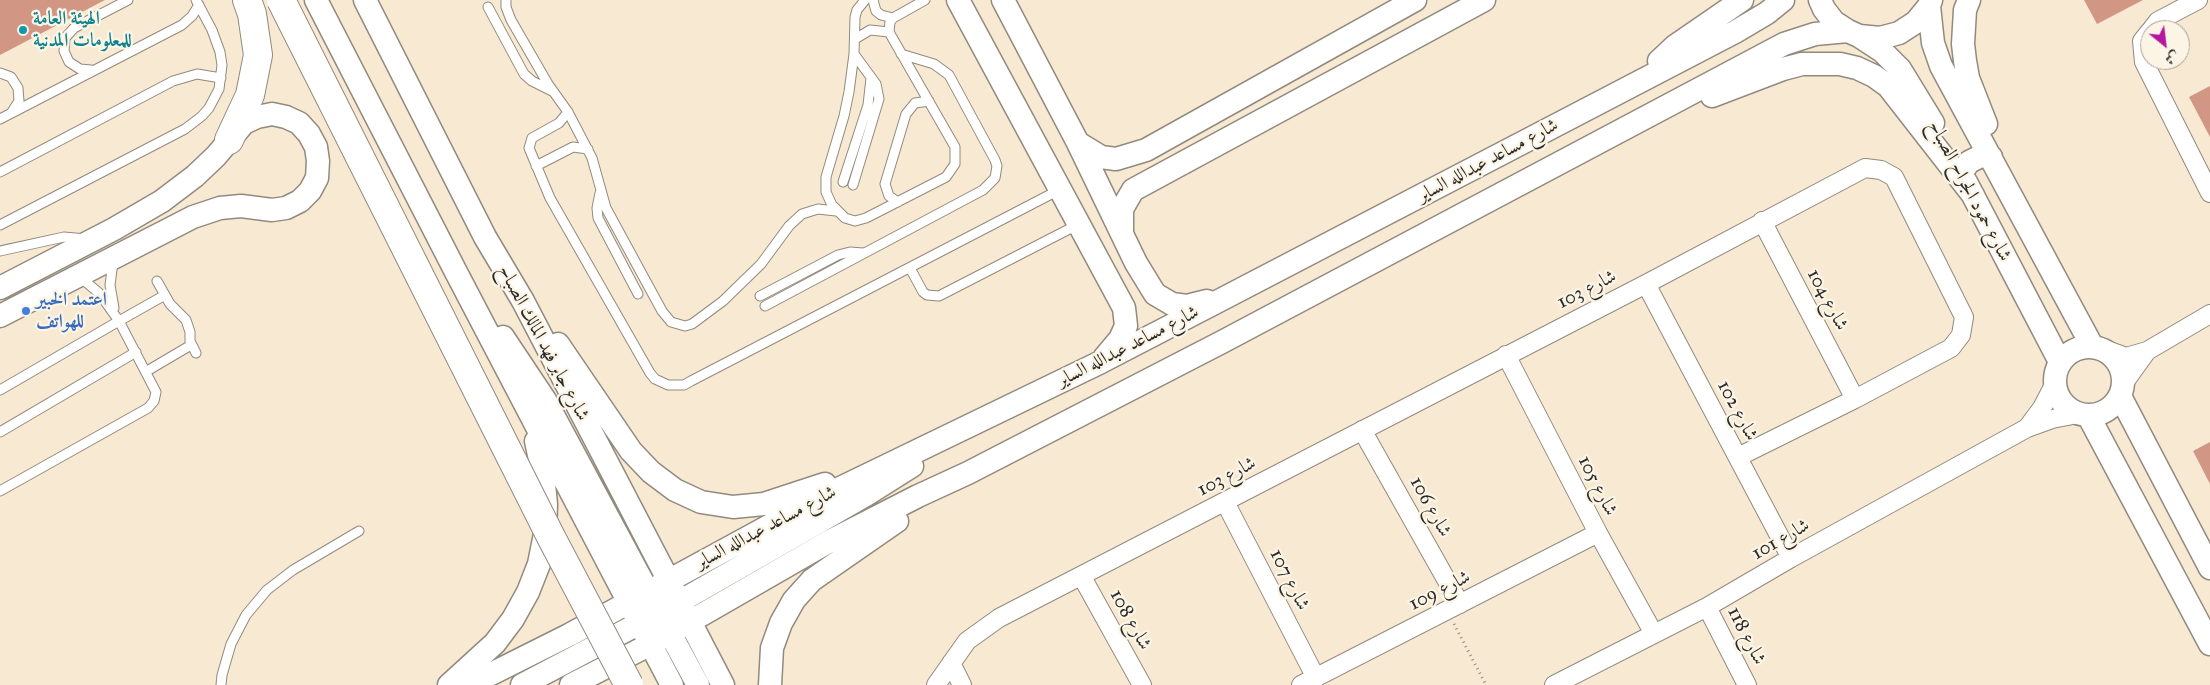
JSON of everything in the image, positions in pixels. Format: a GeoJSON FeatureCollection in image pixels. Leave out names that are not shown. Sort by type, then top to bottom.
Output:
{"type":"FeatureCollection","features":[{"type":"Feature","properties":{"kind":"highway"},"geometry":{"type":"LineString","coordinates":[[229,140],[250,95],[258,54],[252,14],[247,0]]}},
{"type":"Feature","properties":{"kind":"highway"},"geometry":{"type":"LineString","coordinates":[[281,0],[551,537],[630,685]]}},
{"type":"Feature","properties":{"kind":"street"},"geometry":{"type":"LineString","coordinates":[[316,0],[530,413],[656,611]]}},
{"type":"Feature","properties":{"kind":"street","name":"شارع جابر فهد المالك الصباح"},"geometry":{"type":"LineString","coordinates":[[365,0],[485,237],[523,301],[668,581]]}},
{"type":"Feature","properties":{"kind":"street"},"geometry":{"type":"LineString","coordinates":[[1003,0],[1078,143],[1136,264],[1155,294],[1172,304],[1187,306],[1232,294]]}},
{"type":"Feature","properties":{"kind":"street"},"geometry":{"type":"LineString","coordinates":[[1078,143],[1101,157],[1116,159],[1146,150],[1415,0]]}},
{"type":"Feature","properties":{"kind":"street"},"geometry":{"type":"LineString","coordinates":[[1122,234],[1122,208],[1133,190],[1226,142],[1453,6],[1484,0]]}},
{"type":"Feature","properties":{"kind":"street"},"geometry":{"type":"LineString","coordinates":[[1644,80],[1663,56],[1675,46],[1742,0]]}},
{"type":"Feature","properties":{"kind":"street","name":"شارع مساعد عبدالله الساير"},"geometry":{"type":"LineString","coordinates":[[571,685],[651,644],[656,611],[668,581],[872,472],[1101,362],[1644,80],[1735,32],[1783,0]]}},
{"type":"Feature","properties":{"kind":"street","name":"شارع حمود الجراح الصباح"},"geometry":{"type":"LineString","coordinates":[[1820,0],[1834,22],[1882,51],[1904,74],[1973,195],[2060,362]]}},
{"type":"Feature","properties":{"kind":"street"},"geometry":{"type":"LineString","coordinates":[[1969,0],[1965,10],[1964,61],[2002,178]]}},
{"type":"Feature","properties":{"kind":"street"},"geometry":{"type":"LineString","coordinates":[[2160,20],[2198,0]]}},
{"type":"Feature","properties":{"kind":"street"},"geometry":{"type":"LineString","coordinates":[[956,2],[1124,308],[1126,326],[1120,339],[1101,362]]}},
{"type":"Feature","properties":{"kind":"street","name":"شارع مساعد عبدالله الساير"},"geometry":{"type":"LineString","coordinates":[[469,685],[569,635],[656,611],[690,621],[830,541],[968,472],[1630,128],[1784,44],[1815,34],[1854,33],[1880,38],[1899,33],[1916,22],[1930,3]]}},
{"type":"Feature","properties":{"kind":"street","name":"شارع حمود الجراح الصباح"},"geometry":{"type":"LineString","coordinates":[[1930,3],[1930,31],[1936,55],[2002,178],[2098,348]]}},
{"type":"Feature","properties":{"kind":"street"},"geometry":{"type":"LineString","coordinates":[[1630,128],[1783,69],[1802,64],[1840,64],[1857,68],[1874,76],[1888,86],[1973,195]]}},
{"type":"Feature","properties":{"kind":"street"},"geometry":{"type":"LineString","coordinates":[[2148,70],[2208,184]]}},
{"type":"Feature","properties":{"kind":"street"},"geometry":{"type":"LineString","coordinates":[[0,288],[146,210],[178,190],[216,156],[244,123],[272,114],[286,117],[299,124],[309,134],[316,147],[318,161],[317,178],[310,191],[300,201],[286,208],[272,210],[241,206],[220,208],[193,217],[0,316]]}},
{"type":"Feature","properties":{"kind":"street"},"geometry":{"type":"LineString","coordinates":[[1960,173],[1969,162],[1981,156],[1991,156]]}},
{"type":"Feature","properties":{"kind":"street","name":"شارع 103"},"geometry":{"type":"LineString","coordinates":[[936,685],[967,641],[999,618],[1646,284],[1865,168],[1881,170],[1894,178],[1964,316],[1961,335],[1951,348],[1855,399],[1738,457]]}},
{"type":"Feature","properties":{"kind":"street","name":"شارع 104"},"geometry":{"type":"LineString","coordinates":[[1762,221],[1855,399]]}},
{"type":"Feature","properties":{"kind":"street"},"geometry":{"type":"LineString","coordinates":[[1108,277],[1124,274],[1136,264]]}},
{"type":"Feature","properties":{"kind":"street"},"geometry":{"type":"LineString","coordinates":[[0,278],[25,274]]}},
{"type":"Feature","properties":{"kind":"street","name":"شارع 102"},"geometry":{"type":"LineString","coordinates":[[1646,284],[1791,558]]}},
{"type":"Feature","properties":{"kind":"street"},"geometry":{"type":"LineString","coordinates":[[470,298],[505,340],[532,379],[656,611],[698,685]]}},
{"type":"Feature","properties":{"kind":"street"},"geometry":{"type":"LineString","coordinates":[[523,301],[572,364],[631,451],[651,472],[675,490],[701,502],[733,507],[764,504],[828,483],[872,472]]}},
{"type":"Feature","properties":{"kind":"street"},"geometry":{"type":"LineString","coordinates":[[2147,351],[2107,411],[2083,414],[2066,407],[2058,397],[2054,385],[2055,373],[2060,362],[2074,350],[2098,348],[2126,356],[2147,351],[2210,314]]}},
{"type":"Feature","properties":{"kind":"street"},"geometry":{"type":"LineString","coordinates":[[2098,348],[2115,357],[2122,369],[2122,390],[2186,523],[2210,568]]}},
{"type":"Feature","properties":{"kind":"street","name":"شارع 105"},"geometry":{"type":"LineString","coordinates":[[1506,355],[1598,533],[1654,634]]}},
{"type":"Feature","properties":{"kind":"street","name":"شارع 101"},"geometry":{"type":"LineString","coordinates":[[2027,428],[2042,408],[2054,385]]}},
{"type":"Feature","properties":{"kind":"street"},"geometry":{"type":"LineString","coordinates":[[449,685],[495,643],[513,619],[528,592],[539,564],[545,534],[546,504],[543,474],[530,413]]}},
{"type":"Feature","properties":{"kind":"street"},"geometry":{"type":"LineString","coordinates":[[2083,414],[2154,538],[2210,644]]}},
{"type":"Feature","properties":{"kind":"street","name":"شارع 101"},"geometry":{"type":"LineString","coordinates":[[1554,685],[1707,607],[1791,558],[2027,428],[2052,418],[2083,414]]}},
{"type":"Feature","properties":{"kind":"street","name":"شارع 106"},"geometry":{"type":"LineString","coordinates":[[1362,430],[1454,608]]}},
{"type":"Feature","properties":{"kind":"street"},"geometry":{"type":"LineString","coordinates":[[522,685],[891,480],[956,433]]}},
{"type":"Feature","properties":{"kind":"street"},"geometry":{"type":"LineString","coordinates":[[770,685],[769,675],[772,648],[781,623],[794,600],[812,580],[968,472]]}},
{"type":"Feature","properties":{"kind":"street","name":"شارع 107"},"geometry":{"type":"LineString","coordinates":[[1225,502],[1309,681]]}},
{"type":"Feature","properties":{"kind":"street"},"geometry":{"type":"LineString","coordinates":[[2154,538],[2172,534],[2186,523]]}},
{"type":"Feature","properties":{"kind":"street","name":"شارع 109"},"geometry":{"type":"LineString","coordinates":[[1309,681],[1598,533]]}},
{"type":"Feature","properties":{"kind":"street","name":"شارع 108"},"geometry":{"type":"LineString","coordinates":[[1082,576],[1142,685]]}},
{"type":"Feature","properties":{"kind":"street","name":"شارع 118"},"geometry":{"type":"LineString","coordinates":[[1707,607],[1747,685]]}},
{"type":"Feature","properties":{"kind":"street"},"geometry":{"type":"LineString","coordinates":[[690,621],[723,685]]}},
{"type":"Feature","properties":{"kind":"street"},"geometry":{"type":"LineString","coordinates":[[651,644],[672,685]]}},
{"type":"Feature","properties":{"kind":"street"},"geometry":{"type":"LineString","coordinates":[[951,663],[962,685]]}},
{"type":"Feature","properties":{"kind":"lane"},"geometry":{"type":"LineString","coordinates":[[94,70],[80,70],[69,62],[64,51],[66,38],[74,28],[128,0]]}},
{"type":"Feature","properties":{"kind":"lane"},"geometry":{"type":"LineString","coordinates":[[506,0],[506,7],[511,20],[553,91],[568,112],[588,149],[595,165],[606,208],[666,318],[671,322],[685,326],[698,321],[743,283],[761,264],[794,219],[810,210],[836,211]]}},
{"type":"Feature","properties":{"kind":"lane"},"geometry":{"type":"LineString","coordinates":[[865,0],[857,10],[855,17],[854,54],[844,116],[826,177],[828,199],[836,211],[845,218],[855,221],[898,202],[946,177],[956,164],[955,147],[889,32],[890,22],[893,18],[925,0]]}},
{"type":"Feature","properties":{"kind":"lane"},"geometry":{"type":"LineString","coordinates":[[872,0],[876,11],[881,16],[893,18]]}},
{"type":"Feature","properties":{"kind":"lane"},"geometry":{"type":"LineString","coordinates":[[0,119],[182,25],[192,16],[198,3]]}},
{"type":"Feature","properties":{"kind":"lane"},"geometry":{"type":"LineString","coordinates":[[0,225],[194,123],[209,108],[217,94],[221,78],[220,52],[212,30],[198,3]]}},
{"type":"Feature","properties":{"kind":"lane"},"geometry":{"type":"LineString","coordinates":[[488,7],[524,74],[532,81],[553,91]]}},
{"type":"Feature","properties":{"kind":"lane"},"geometry":{"type":"LineString","coordinates":[[855,39],[870,30],[889,32]]}},
{"type":"Feature","properties":{"kind":"lane"},"geometry":{"type":"LineString","coordinates":[[852,185],[878,107],[878,91],[871,77],[854,54]]}},
{"type":"Feature","properties":{"kind":"lane"},"geometry":{"type":"LineString","coordinates":[[765,306],[988,187],[992,183],[997,172],[996,160],[949,75],[934,64],[901,54]]}},
{"type":"Feature","properties":{"kind":"lane"},"geometry":{"type":"LineString","coordinates":[[0,73],[10,77],[18,88],[19,101],[12,112]]}},
{"type":"Feature","properties":{"kind":"lane"},"geometry":{"type":"LineString","coordinates":[[0,172],[173,81],[197,74],[221,78]]}},
{"type":"Feature","properties":{"kind":"lane"},"geometry":{"type":"LineString","coordinates":[[843,182],[868,105],[871,77]]}},
{"type":"Feature","properties":{"kind":"lane"},"geometry":{"type":"LineString","coordinates":[[898,202],[888,196],[886,184],[906,114],[915,103],[929,101]]}},
{"type":"Feature","properties":{"kind":"lane"},"geometry":{"type":"LineString","coordinates":[[568,112],[559,123],[530,141],[529,148],[550,198],[650,373],[668,386],[684,385],[1060,189]]}},
{"type":"Feature","properties":{"kind":"lane"},"geometry":{"type":"LineString","coordinates":[[536,166],[573,147],[588,149]]}},
{"type":"Feature","properties":{"kind":"lane"},"geometry":{"type":"LineString","coordinates":[[600,190],[597,208],[598,218],[638,294]]}},
{"type":"Feature","properties":{"kind":"lane"},"geometry":{"type":"LineString","coordinates":[[910,268],[923,292],[927,295],[939,296],[1079,224]]}},
{"type":"Feature","properties":{"kind":"lane"},"geometry":{"type":"LineString","coordinates":[[0,251],[64,236],[91,240]]}},
{"type":"Feature","properties":{"kind":"lane"},"geometry":{"type":"LineString","coordinates":[[760,296],[844,252],[863,253]]}},
{"type":"Feature","properties":{"kind":"lane"},"geometry":{"type":"LineString","coordinates":[[114,257],[110,285],[117,317]]}},
{"type":"Feature","properties":{"kind":"lane"},"geometry":{"type":"LineString","coordinates":[[0,490],[148,408],[154,401],[156,392],[117,317],[99,293],[79,276]]}},
{"type":"Feature","properties":{"kind":"lane"},"geometry":{"type":"LineString","coordinates":[[146,371],[193,349],[186,320],[170,304],[157,281]]}},
{"type":"Feature","properties":{"kind":"lane"},"geometry":{"type":"LineString","coordinates":[[0,390],[117,317],[165,295]]}},
{"type":"Feature","properties":{"kind":"lane"},"geometry":{"type":"LineString","coordinates":[[0,432],[136,352]]}},
{"type":"Feature","properties":{"kind":"lane"},"geometry":{"type":"LineString","coordinates":[[221,685],[231,644],[246,615],[267,590],[318,554],[359,531]]}},
{"type":"Feature","properties":{"kind":"path"},"geometry":{"type":"LineString","coordinates":[[1454,608],[1486,685]]}},
{"type":"Feature","properties":{"kind":"building","name":"الهيئة العامة للمعلومات المدنية"},"geometry":{"type":"Polygon","coordinates":[[[0,0],[105,0],[0,55],[0,0]]]}},
{"type":"Feature","properties":{"kind":"building"},"geometry":{"type":"Polygon","coordinates":[[[2084,0],[2143,0],[2097,24],[2084,0]]]}},
{"type":"Feature","properties":{"kind":"building"},"geometry":{"type":"Polygon","coordinates":[[[2210,86],[2210,137],[2189,97],[2210,86]]]}},
{"type":"Feature","properties":{"kind":"building"},"geometry":{"type":"Polygon","coordinates":[[[2210,442],[2210,484],[2193,451],[2210,442]]]}},
{"type":"Feature","properties":{"kind":"place","name":"الهيئة العامة للمعلومات المدنية"},"geometry":{"type":"Point","coordinates":[23,30]}},
{"type":"Feature","properties":{"kind":"place","name":"اعتمد الخبير للهواتف"},"geometry":{"type":"Point","coordinates":[26,311]}}]}
